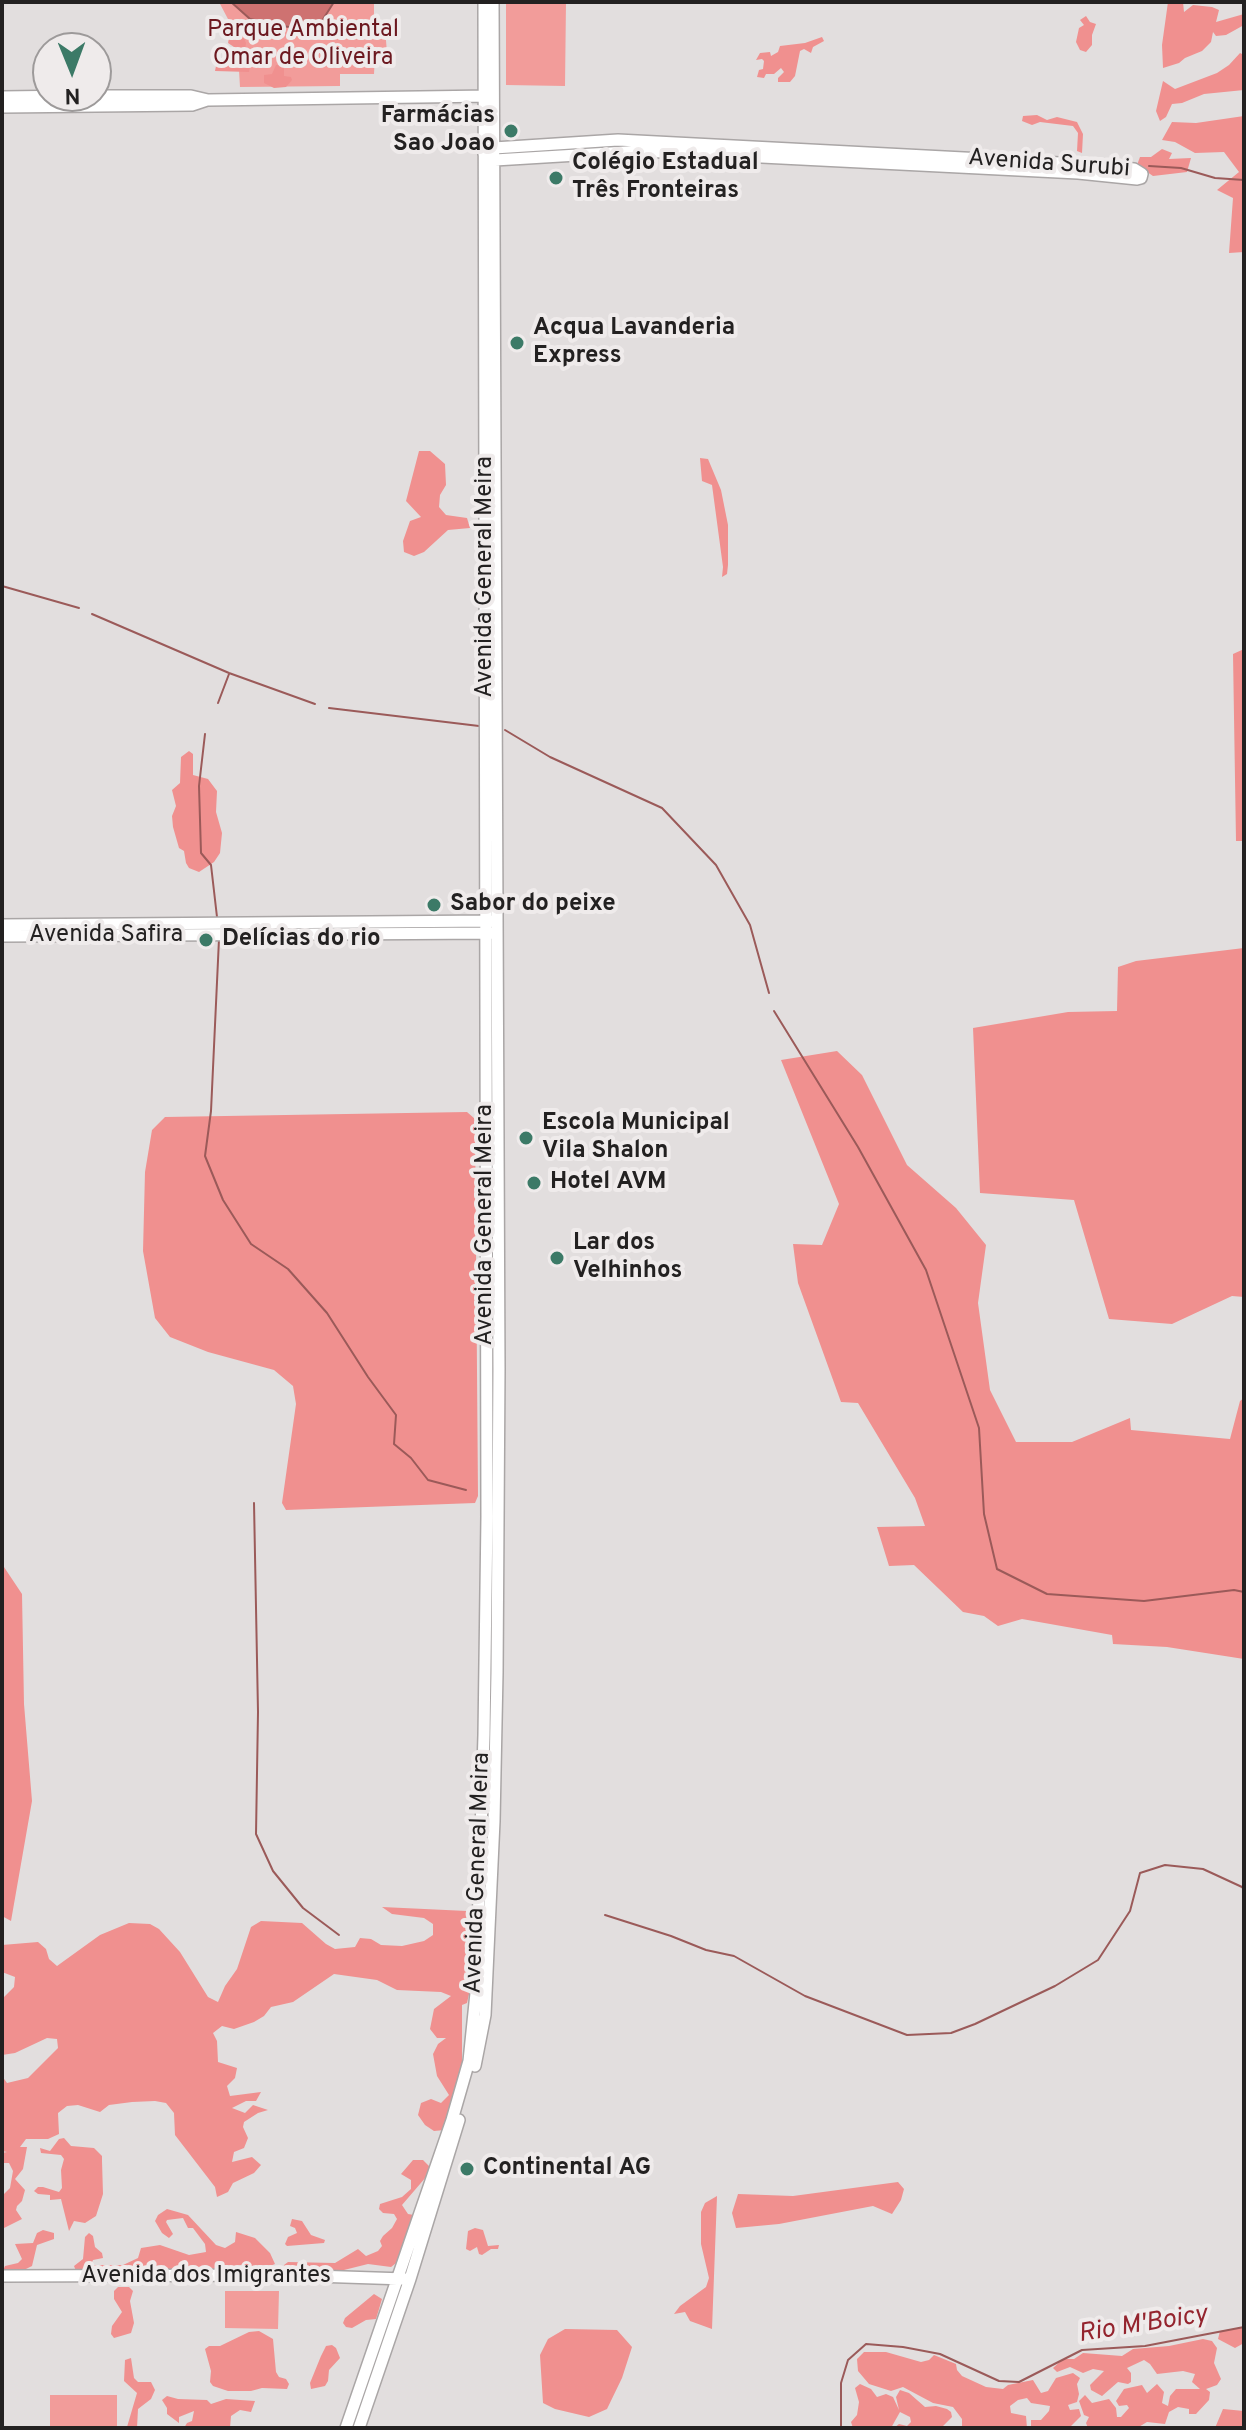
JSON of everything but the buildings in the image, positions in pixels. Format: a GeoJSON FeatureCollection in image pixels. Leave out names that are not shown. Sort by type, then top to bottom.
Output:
{"type":"FeatureCollection","features":[{"type":"Feature","properties":{"kind":"main road","name":"Avenida General Meira"},"geometry":{"type":"LineString","coordinates":[[432,2196],[469,2061],[476,1993],[481,1820],[491,1673],[499,1368],[491,1109],[491,154],[484,2]]}},
{"type":"Feature","properties":{"kind":"main road","name":"Avenida General Meira"},"geometry":{"type":"LineString","coordinates":[[489,96],[493,2]]}},
{"type":"Feature","properties":{"kind":"main road"},"geometry":{"type":"LineString","coordinates":[[112,96],[191,96],[208,100],[489,96]]}},
{"type":"Feature","properties":{"kind":"main road"},"geometry":{"type":"LineString","coordinates":[[2,97],[32,97]]}},
{"type":"Feature","properties":{"kind":"main road"},"geometry":{"type":"LineString","coordinates":[[2,107],[192,105],[208,100]]}},
{"type":"Feature","properties":{"kind":"main road","name":"Avenida Surubi"},"geometry":{"type":"LineString","coordinates":[[618,140],[1079,164],[1134,169],[1142,174],[1137,179],[1078,173],[643,151],[491,154],[618,140]]}},
{"type":"Feature","properties":{"kind":"main road","name":"Avenida Safira"},"geometry":{"type":"LineString","coordinates":[[2,925],[210,930]]}},
{"type":"Feature","properties":{"kind":"main road","name":"Avenida Safira"},"geometry":{"type":"LineString","coordinates":[[2,936],[228,929],[492,927]]}},
{"type":"Feature","properties":{"kind":"main road","name":"Avenida General Meira"},"geometry":{"type":"LineString","coordinates":[[359,2428],[404,2279],[474,2070],[485,2015],[494,1821],[491,1673]]}},
{"type":"Feature","properties":{"kind":"main road"},"geometry":{"type":"LineString","coordinates":[[481,1820],[494,1821]]}},
{"type":"Feature","properties":{"kind":"main road","name":"Avenida dos Imigrantes"},"geometry":{"type":"LineString","coordinates":[[2,2276],[284,2275],[404,2279]]}},
{"type":"Feature","properties":{"kind":"main road","name":"Avenida General Meira"},"geometry":{"type":"LineString","coordinates":[[346,2428],[404,2279]]}},
{"type":"Feature","properties":{"kind":"main road"},"geometry":{"type":"LineString","coordinates":[[353,2406],[366,2409]]}},
{"type":"Feature","properties":{"kind":"green space","name":"Parque Ambiental Omar de Oliveira"},"geometry":{"type":"Polygon","coordinates":[[[219,2],[374,2],[374,27],[385,28],[387,53],[375,54],[374,74],[340,74],[340,86],[240,87],[237,36],[219,2]]]}},
{"type":"Feature","properties":{"kind":"green space"},"geometry":{"type":"Polygon","coordinates":[[[506,2],[566,2],[565,86],[506,85],[506,2]]]}},
{"type":"Feature","properties":{"kind":"green space"},"geometry":{"type":"Polygon","coordinates":[[[225,2291],[279,2291],[278,2329],[225,2328],[225,2291]]]}},
{"type":"Feature","properties":{"kind":"green space"},"geometry":{"type":"Polygon","coordinates":[[[50,2395],[117,2395],[117,2428],[50,2428],[50,2395]]]}},
{"type":"Feature","properties":{"kind":"shaded area"},"geometry":{"type":"Polygon","coordinates":[[[231,2],[334,2],[320,24],[303,30],[250,19],[231,2]]]}},
{"type":"Feature","properties":{"kind":"shaded area"},"geometry":{"type":"Polygon","coordinates":[[[1168,2],[1183,2],[1184,12],[1193,5],[1212,7],[1219,10],[1216,22],[1244,14],[1244,25],[1226,35],[1216,36],[1213,32],[1211,42],[1202,51],[1163,68],[1162,45],[1168,2]]]}},
{"type":"Feature","properties":{"kind":"shaded area"},"geometry":{"type":"Polygon","coordinates":[[[1086,16],[1096,24],[1092,45],[1086,52],[1080,50],[1076,42],[1079,28],[1084,25],[1080,20],[1086,16]]]}},
{"type":"Feature","properties":{"kind":"shaded area"},"geometry":{"type":"Polygon","coordinates":[[[241,31],[246,43],[244,58],[250,67],[249,72],[215,71],[216,66],[223,65],[226,57],[235,54],[237,49],[228,43],[229,38],[241,31]]]}},
{"type":"Feature","properties":{"kind":"shaded area"},"geometry":{"type":"Polygon","coordinates":[[[822,37],[824,41],[813,47],[811,53],[804,49],[800,51],[795,76],[790,82],[778,82],[784,72],[781,68],[774,74],[766,74],[764,78],[757,77],[764,61],[756,60],[760,53],[770,52],[771,56],[778,52],[780,46],[822,37]]]}},
{"type":"Feature","properties":{"kind":"shaded area"},"geometry":{"type":"Polygon","coordinates":[[[1240,53],[1244,55],[1244,90],[1204,94],[1172,104],[1166,117],[1160,121],[1156,111],[1163,81],[1175,89],[1217,73],[1240,53]]]}},
{"type":"Feature","properties":{"kind":"shaded area"},"geometry":{"type":"Polygon","coordinates":[[[276,65],[284,68],[284,76],[291,77],[286,87],[274,88],[264,83],[264,75],[272,74],[276,65]]]}},
{"type":"Feature","properties":{"kind":"shaded area"},"geometry":{"type":"Polygon","coordinates":[[[1037,115],[1047,120],[1057,117],[1077,122],[1083,134],[1082,153],[1077,151],[1078,133],[1073,126],[1040,122],[1032,125],[1022,121],[1023,116],[1037,115]]]}},
{"type":"Feature","properties":{"kind":"shaded area"},"geometry":{"type":"Polygon","coordinates":[[[1244,116],[1244,252],[1229,253],[1233,198],[1217,190],[1239,172],[1224,152],[1195,153],[1175,142],[1162,140],[1172,122],[1196,123],[1244,116]]]}},
{"type":"Feature","properties":{"kind":"shaded area"},"geometry":{"type":"Polygon","coordinates":[[[1162,149],[1172,153],[1169,159],[1191,158],[1187,172],[1153,176],[1137,165],[1140,157],[1151,157],[1162,149]]]}},
{"type":"Feature","properties":{"kind":"shaded area"},"geometry":{"type":"Polygon","coordinates":[[[419,451],[430,451],[445,464],[446,485],[440,495],[439,507],[446,515],[467,518],[470,528],[448,530],[424,552],[414,556],[404,552],[403,541],[410,521],[421,517],[406,501],[419,451]]]}},
{"type":"Feature","properties":{"kind":"shaded area"},"geometry":{"type":"Polygon","coordinates":[[[700,458],[708,459],[721,490],[728,525],[727,574],[722,577],[712,485],[702,481],[700,458]]]}},
{"type":"Feature","properties":{"kind":"shaded area"},"geometry":{"type":"Polygon","coordinates":[[[1244,649],[1244,841],[1236,841],[1233,654],[1244,649]]]}},
{"type":"Feature","properties":{"kind":"shaded area"},"geometry":{"type":"Polygon","coordinates":[[[189,751],[193,754],[193,775],[208,779],[217,791],[216,812],[222,833],[220,853],[214,862],[199,872],[189,868],[186,863],[184,851],[179,848],[172,816],[176,806],[172,790],[180,783],[181,757],[189,751]]]}},
{"type":"Feature","properties":{"kind":"shaded area"},"geometry":{"type":"Polygon","coordinates":[[[1244,948],[1244,1297],[1232,1296],[1172,1324],[1109,1319],[1074,1200],[980,1193],[973,1028],[1068,1012],[1117,1011],[1118,967],[1136,961],[1244,948]]]}},
{"type":"Feature","properties":{"kind":"shaded area"},"geometry":{"type":"Polygon","coordinates":[[[837,1051],[862,1075],[907,1165],[956,1208],[986,1245],[978,1303],[990,1390],[1016,1442],[1072,1442],[1130,1418],[1131,1430],[1230,1439],[1240,1401],[1244,1398],[1244,1659],[1167,1647],[1113,1644],[1112,1635],[1022,1619],[998,1626],[984,1616],[963,1612],[914,1565],[889,1566],[877,1527],[925,1526],[915,1498],[858,1403],[841,1402],[798,1283],[793,1244],[822,1245],[839,1204],[781,1060],[837,1051]]]}},
{"type":"Feature","properties":{"kind":"shaded area"},"geometry":{"type":"Polygon","coordinates":[[[467,1112],[475,1119],[478,1496],[475,1503],[286,1510],[282,1503],[296,1404],[293,1386],[274,1370],[208,1352],[170,1337],[155,1318],[143,1251],[145,1172],[152,1130],[165,1117],[467,1112]]]}},
{"type":"Feature","properties":{"kind":"shaded area"},"geometry":{"type":"Polygon","coordinates":[[[2,1564],[22,1594],[24,1704],[32,1801],[11,1921],[2,1916],[2,1564]]]}},
{"type":"Feature","properties":{"kind":"shaded area"},"geometry":{"type":"Polygon","coordinates":[[[382,1907],[467,1911],[471,1920],[466,1928],[466,1939],[472,1981],[467,2003],[462,2005],[462,2068],[445,2130],[434,2131],[418,2115],[421,2103],[431,2099],[441,2103],[449,2095],[437,2076],[433,2054],[438,2044],[446,2038],[437,2038],[430,2029],[434,2009],[451,1996],[441,1992],[397,1990],[377,1980],[334,1974],[293,2002],[271,2007],[254,2022],[234,2029],[222,2026],[213,2033],[217,2041],[218,2062],[237,2068],[235,2078],[227,2086],[230,2096],[261,2092],[256,2101],[246,2101],[232,2108],[245,2113],[253,2105],[268,2110],[244,2122],[248,2138],[244,2148],[234,2152],[232,2162],[252,2157],[261,2165],[254,2173],[233,2183],[228,2192],[217,2197],[215,2187],[175,2135],[174,2113],[166,2103],[109,2105],[100,2112],[78,2105],[67,2106],[58,2113],[59,2134],[48,2139],[26,2139],[20,2147],[27,2147],[23,2169],[15,2179],[25,2190],[16,2210],[22,2219],[2,2229],[2,2196],[10,2188],[13,2171],[9,2163],[2,2163],[2,2153],[7,2152],[2,2151],[2,2076],[7,2083],[28,2078],[58,2048],[57,2039],[47,2038],[15,2053],[2,2055],[2,1999],[14,1987],[15,1977],[2,1972],[2,1945],[38,1942],[57,1966],[100,1935],[129,1923],[150,1924],[159,1929],[180,1952],[208,1997],[218,2002],[237,1969],[251,1927],[261,1921],[302,1923],[335,1949],[355,1947],[360,1938],[371,1939],[381,1945],[402,1946],[424,1941],[433,1935],[433,1924],[424,1918],[392,1914],[382,1907]]]}},
{"type":"Feature","properties":{"kind":"shaded area"},"geometry":{"type":"Polygon","coordinates":[[[64,2138],[71,2146],[94,2148],[102,2156],[103,2194],[96,2216],[85,2223],[74,2221],[69,2231],[61,2199],[50,2200],[50,2195],[34,2191],[43,2187],[59,2192],[62,2188],[64,2159],[61,2155],[41,2153],[40,2148],[50,2151],[59,2139],[64,2138]]]}},
{"type":"Feature","properties":{"kind":"shaded area"},"geometry":{"type":"Polygon","coordinates":[[[413,2160],[423,2160],[430,2167],[426,2177],[402,2205],[408,2214],[414,2215],[404,2257],[391,2267],[368,2264],[336,2272],[285,2270],[284,2265],[288,2262],[335,2263],[358,2249],[366,2256],[378,2251],[382,2246],[380,2241],[397,2219],[394,2214],[383,2213],[379,2209],[380,2204],[402,2197],[411,2189],[411,2180],[401,2174],[413,2160]]]}},
{"type":"Feature","properties":{"kind":"shaded area"},"geometry":{"type":"Polygon","coordinates":[[[898,2182],[904,2189],[892,2214],[873,2206],[779,2224],[736,2228],[732,2213],[738,2194],[793,2196],[898,2182]]]}},
{"type":"Feature","properties":{"kind":"shaded area"},"geometry":{"type":"Polygon","coordinates":[[[717,2196],[712,2329],[690,2321],[685,2312],[674,2314],[706,2287],[709,2278],[701,2244],[701,2212],[705,2203],[717,2196]]]}},
{"type":"Feature","properties":{"kind":"shaded area"},"geometry":{"type":"Polygon","coordinates":[[[167,2209],[188,2215],[216,2245],[225,2248],[235,2242],[236,2232],[255,2238],[270,2253],[275,2264],[265,2268],[241,2265],[205,2271],[129,2268],[76,2271],[74,2266],[83,2259],[85,2237],[89,2233],[103,2258],[93,2260],[91,2265],[123,2265],[138,2258],[141,2248],[160,2245],[189,2255],[206,2252],[205,2244],[193,2228],[188,2228],[183,2218],[167,2220],[173,2234],[169,2238],[162,2233],[155,2221],[167,2209]]]}},
{"type":"Feature","properties":{"kind":"shaded area"},"geometry":{"type":"Polygon","coordinates":[[[292,2219],[302,2221],[311,2235],[325,2240],[324,2243],[287,2246],[288,2237],[297,2233],[290,2226],[292,2219]]]}},
{"type":"Feature","properties":{"kind":"shaded area"},"geometry":{"type":"Polygon","coordinates":[[[475,2228],[483,2230],[488,2246],[499,2245],[498,2249],[491,2249],[482,2255],[477,2247],[470,2251],[466,2249],[468,2231],[475,2228]]]}},
{"type":"Feature","properties":{"kind":"shaded area"},"geometry":{"type":"Polygon","coordinates":[[[43,2230],[54,2233],[54,2239],[37,2245],[32,2266],[16,2274],[2,2273],[5,2266],[22,2259],[15,2244],[33,2243],[37,2233],[43,2230]]]}},
{"type":"Feature","properties":{"kind":"shaded area"},"geometry":{"type":"Polygon","coordinates":[[[118,2287],[129,2287],[133,2291],[130,2301],[134,2323],[131,2333],[114,2338],[112,2326],[122,2312],[114,2299],[114,2291],[118,2287]]]}},
{"type":"Feature","properties":{"kind":"shaded area"},"geometry":{"type":"Polygon","coordinates":[[[374,2294],[382,2299],[376,2319],[366,2320],[352,2328],[346,2327],[343,2323],[345,2318],[374,2294]]]}},
{"type":"Feature","properties":{"kind":"shaded area"},"geometry":{"type":"Polygon","coordinates":[[[1244,2327],[1244,2343],[1235,2348],[1218,2339],[1220,2331],[1244,2327]]]}},
{"type":"Feature","properties":{"kind":"shaded area"},"geometry":{"type":"Polygon","coordinates":[[[565,2329],[617,2330],[632,2347],[607,2409],[589,2417],[543,2403],[540,2355],[548,2339],[565,2329]]]}},
{"type":"Feature","properties":{"kind":"shaded area"},"geometry":{"type":"Polygon","coordinates":[[[259,2331],[273,2339],[276,2372],[286,2379],[289,2384],[287,2389],[228,2391],[213,2386],[205,2349],[259,2331]]]}},
{"type":"Feature","properties":{"kind":"shaded area"},"geometry":{"type":"Polygon","coordinates":[[[1203,2339],[1212,2341],[1217,2348],[1214,2363],[1221,2379],[1217,2385],[1206,2389],[1210,2392],[1209,2400],[1196,2414],[1189,2414],[1189,2409],[1178,2407],[1169,2412],[1165,2424],[1147,2422],[1137,2428],[1088,2428],[1086,2423],[1089,2417],[1084,2415],[1079,2401],[1085,2395],[1092,2403],[1109,2399],[1116,2408],[1117,2417],[1121,2417],[1129,2408],[1127,2405],[1119,2406],[1116,2401],[1124,2389],[1142,2385],[1147,2393],[1157,2384],[1164,2392],[1162,2403],[1168,2406],[1170,2396],[1176,2389],[1200,2389],[1192,2382],[1195,2374],[1183,2371],[1157,2374],[1144,2360],[1127,2368],[1131,2373],[1131,2382],[1118,2382],[1102,2396],[1091,2390],[1090,2385],[1104,2371],[1093,2369],[1083,2373],[1070,2367],[1057,2372],[1053,2368],[1063,2359],[1074,2359],[1083,2353],[1122,2356],[1133,2349],[1203,2339]]]}},
{"type":"Feature","properties":{"kind":"shaded area"},"geometry":{"type":"Polygon","coordinates":[[[332,2345],[340,2358],[329,2370],[325,2386],[311,2389],[310,2383],[321,2356],[326,2346],[332,2345]]]}},
{"type":"Feature","properties":{"kind":"shaded area"},"geometry":{"type":"Polygon","coordinates":[[[864,2352],[886,2352],[921,2362],[934,2355],[956,2364],[962,2376],[986,2387],[1003,2389],[1033,2380],[1041,2393],[1048,2391],[1056,2378],[1073,2373],[1080,2378],[1077,2384],[1079,2394],[1077,2402],[1068,2405],[1070,2410],[1079,2409],[1081,2416],[1069,2428],[1031,2428],[1031,2420],[1041,2420],[1050,2406],[1031,2403],[1027,2398],[1010,2406],[1011,2413],[1026,2416],[1027,2428],[962,2428],[962,2419],[953,2407],[933,2403],[903,2387],[891,2391],[869,2384],[858,2371],[857,2359],[864,2352]]]}},
{"type":"Feature","properties":{"kind":"shaded area"},"geometry":{"type":"Polygon","coordinates":[[[131,2358],[134,2378],[138,2382],[151,2382],[155,2390],[151,2399],[138,2409],[137,2428],[127,2427],[137,2393],[124,2381],[125,2360],[131,2358]]]}},
{"type":"Feature","properties":{"kind":"shaded area"},"geometry":{"type":"Polygon","coordinates":[[[860,2384],[871,2389],[877,2397],[886,2394],[893,2397],[899,2410],[896,2397],[900,2390],[909,2393],[925,2407],[947,2409],[952,2417],[943,2426],[948,2428],[894,2428],[899,2424],[907,2426],[911,2422],[910,2417],[900,2412],[891,2428],[853,2428],[851,2422],[857,2415],[859,2402],[855,2388],[860,2384]]]}},
{"type":"Feature","properties":{"kind":"shaded area"},"geometry":{"type":"Polygon","coordinates":[[[167,2396],[207,2400],[211,2404],[226,2399],[255,2401],[251,2412],[240,2410],[231,2416],[230,2428],[184,2428],[192,2421],[194,2411],[179,2417],[179,2423],[167,2414],[162,2400],[167,2396]]]}},
{"type":"Feature","properties":{"kind":"shaded area"},"geometry":{"type":"Polygon","coordinates":[[[1223,2409],[1244,2411],[1244,2428],[1215,2428],[1223,2409]]]}},
{"type":"Feature","properties":{"kind":"waterway"},"geometry":{"type":"LineString","coordinates":[[1149,166],[1181,168],[1215,178],[1244,180]]}},
{"type":"Feature","properties":{"kind":"waterway"},"geometry":{"type":"LineString","coordinates":[[2,586],[79,608]]}},
{"type":"Feature","properties":{"kind":"waterway"},"geometry":{"type":"LineString","coordinates":[[92,614],[229,673],[315,704]]}},
{"type":"Feature","properties":{"kind":"waterway"},"geometry":{"type":"LineString","coordinates":[[218,703],[229,674]]}},
{"type":"Feature","properties":{"kind":"waterway"},"geometry":{"type":"LineString","coordinates":[[329,708],[479,726]]}},
{"type":"Feature","properties":{"kind":"waterway"},"geometry":{"type":"LineString","coordinates":[[505,730],[550,757],[662,808],[716,865],[750,925],[769,993]]}},
{"type":"Feature","properties":{"kind":"waterway"},"geometry":{"type":"LineString","coordinates":[[205,734],[199,786],[201,853],[211,865],[217,917]]}},
{"type":"Feature","properties":{"kind":"waterway"},"geometry":{"type":"LineString","coordinates":[[219,939],[211,1111],[205,1156],[223,1200],[251,1244],[288,1269],[327,1313],[396,1415],[394,1444],[411,1458],[428,1480],[466,1490]]}},
{"type":"Feature","properties":{"kind":"waterway"},"geometry":{"type":"LineString","coordinates":[[774,1011],[858,1147],[926,1270],[979,1428],[984,1514],[997,1569],[1047,1594],[1144,1601],[1234,1590],[1244,1592]]}},
{"type":"Feature","properties":{"kind":"waterway"},"geometry":{"type":"LineString","coordinates":[[254,1503],[258,1712],[256,1834],[273,1871],[303,1908],[339,1935]]}},
{"type":"Feature","properties":{"kind":"waterway"},"geometry":{"type":"LineString","coordinates":[[605,1915],[706,1950],[734,1956],[805,1996],[907,2035],[951,2033],[975,2024],[1055,1986],[1098,1960],[1130,1911],[1140,1873],[1165,1865],[1203,1869],[1244,1890]]}},
{"type":"Feature","properties":{"kind":"waterway","name":"Rio M'Boicy"},"geometry":{"type":"LineString","coordinates":[[841,2428],[841,2383],[848,2360],[866,2344],[940,2354],[999,2381],[1019,2382],[1082,2350],[1145,2346],[1244,2327]]}},
{"type":"Feature","properties":{"kind":"place","name":"Farmácias Sao Joao"},"geometry":{"type":"Point","coordinates":[511,131]}},
{"type":"Feature","properties":{"kind":"place","name":"Colégio Estadual Três Fronteiras"},"geometry":{"type":"Point","coordinates":[556,178]}},
{"type":"Feature","properties":{"kind":"place","name":"Acqua Lavanderia Express"},"geometry":{"type":"Point","coordinates":[517,343]}},
{"type":"Feature","properties":{"kind":"place","name":"Sabor do peixe"},"geometry":{"type":"Point","coordinates":[434,905]}},
{"type":"Feature","properties":{"kind":"place","name":"Delícias do rio"},"geometry":{"type":"Point","coordinates":[206,940]}},
{"type":"Feature","properties":{"kind":"place","name":"Escola Municipal Vila Shalon"},"geometry":{"type":"Point","coordinates":[526,1138]}},
{"type":"Feature","properties":{"kind":"place","name":"Hotel AVM"},"geometry":{"type":"Point","coordinates":[534,1183]}},
{"type":"Feature","properties":{"kind":"place","name":"Lar dos Velhinhos"},"geometry":{"type":"Point","coordinates":[557,1258]}},
{"type":"Feature","properties":{"kind":"place","name":"Continental AG"},"geometry":{"type":"Point","coordinates":[467,2169]}}]}
